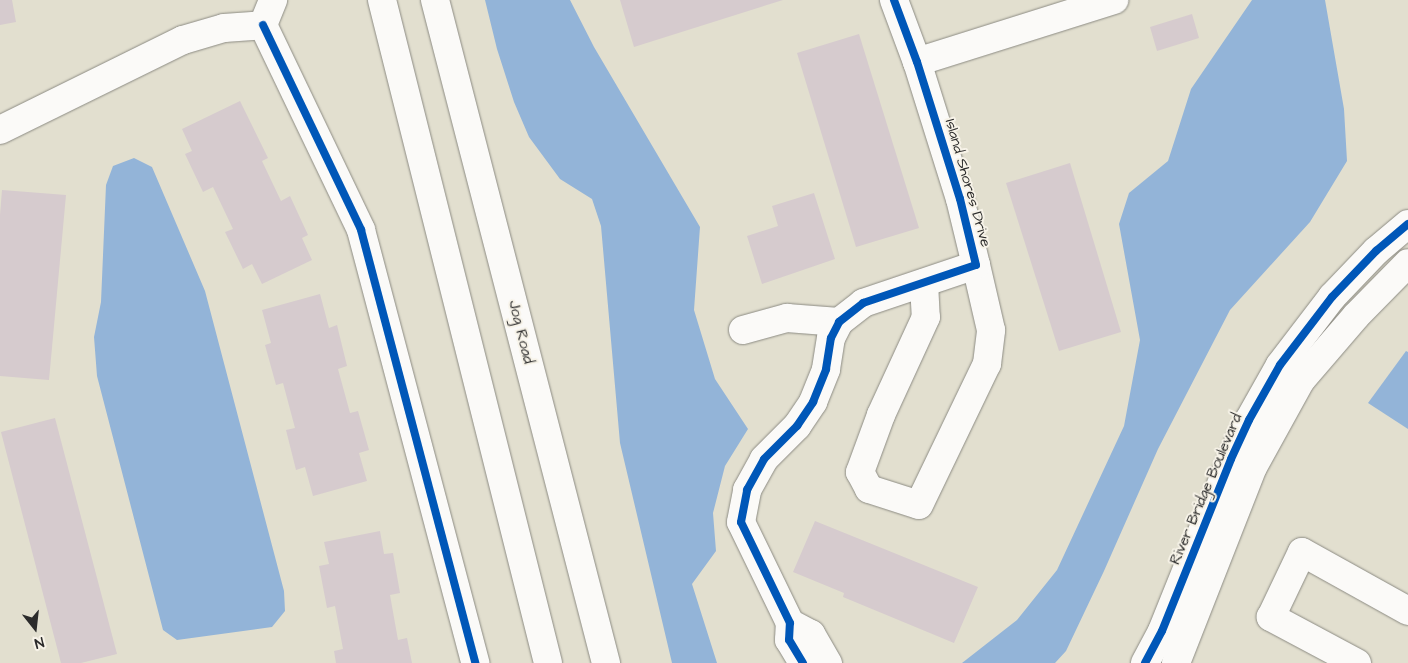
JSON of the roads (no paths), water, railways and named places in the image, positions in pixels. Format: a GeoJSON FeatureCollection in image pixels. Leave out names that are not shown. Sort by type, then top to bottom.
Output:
{"type":"FeatureCollection","features":[{"type":"Feature","properties":{"kind":"street"},"geometry":{"type":"LineString","coordinates":[[272,0],[262,26],[361,230],[475,663]]}},
{"type":"Feature","properties":{"kind":"street"},"geometry":{"type":"LineString","coordinates":[[382,0],[548,663]]}},
{"type":"Feature","properties":{"kind":"street","name":"Jog Road"},"geometry":{"type":"LineString","coordinates":[[435,0],[606,663]]}},
{"type":"Feature","properties":{"kind":"street","name":"Island Shores Drive"},"geometry":{"type":"LineString","coordinates":[[804,663],[790,640],[790,623],[741,522],[747,490],[764,459],[797,426],[813,402],[826,369],[831,338],[839,322],[863,303],[976,266],[960,199],[917,62],[894,0]]}},
{"type":"Feature","properties":{"kind":"street"},"geometry":{"type":"LineString","coordinates":[[917,62],[1114,0]]}},
{"type":"Feature","properties":{"kind":"street"},"geometry":{"type":"LineString","coordinates":[[0,130],[183,40],[224,28],[262,26]]}},
{"type":"Feature","properties":{"kind":"street","name":"River Bridge Boulevard"},"geometry":{"type":"LineString","coordinates":[[1145,663],[1162,631],[1230,459],[1248,420],[1280,365],[1332,297],[1376,251],[1408,224]]}},
{"type":"Feature","properties":{"kind":"street"},"geometry":{"type":"LineString","coordinates":[[1176,663],[1253,467],[1301,380],[1356,316],[1408,263]]}},
{"type":"Feature","properties":{"kind":"street"},"geometry":{"type":"LineString","coordinates":[[924,283],[926,317],[881,415],[860,472],[869,489],[919,505],[987,364],[991,330],[976,266]]}},
{"type":"Feature","properties":{"kind":"street"},"geometry":{"type":"LineString","coordinates":[[743,330],[787,318],[839,322]]}},
{"type":"Feature","properties":{"kind":"street"},"geometry":{"type":"LineString","coordinates":[[1357,663],[1271,617],[1302,552],[1408,611]]}},
{"type":"Feature","properties":{"kind":"street"},"geometry":{"type":"LineString","coordinates":[[790,623],[810,634],[828,663]]}},
{"type":"Feature","properties":{"kind":"water"},"geometry":{"type":"Polygon","coordinates":[[[485,0],[570,0],[594,47],[700,227],[694,310],[715,379],[748,429],[725,466],[713,513],[716,551],[692,584],[717,663],[672,663],[620,443],[601,226],[592,199],[560,179],[529,137],[514,102],[497,49],[485,0]]]}},
{"type":"Feature","properties":{"kind":"water"},"geometry":{"type":"Polygon","coordinates":[[[1252,0],[1325,0],[1344,109],[1347,161],[1310,222],[1230,310],[1158,449],[1066,651],[1055,663],[962,663],[1017,620],[1057,570],[1124,426],[1140,340],[1119,224],[1129,193],[1168,161],[1191,89],[1252,0]]]}},
{"type":"Feature","properties":{"kind":"water"},"geometry":{"type":"Polygon","coordinates":[[[134,158],[152,167],[205,291],[284,591],[285,611],[272,627],[177,640],[163,630],[97,376],[94,337],[101,302],[106,185],[113,166],[134,158]]]}},
{"type":"Feature","properties":{"kind":"water"},"geometry":{"type":"Polygon","coordinates":[[[1406,351],[1408,352],[1408,429],[1368,403],[1406,351]]]}}]}
